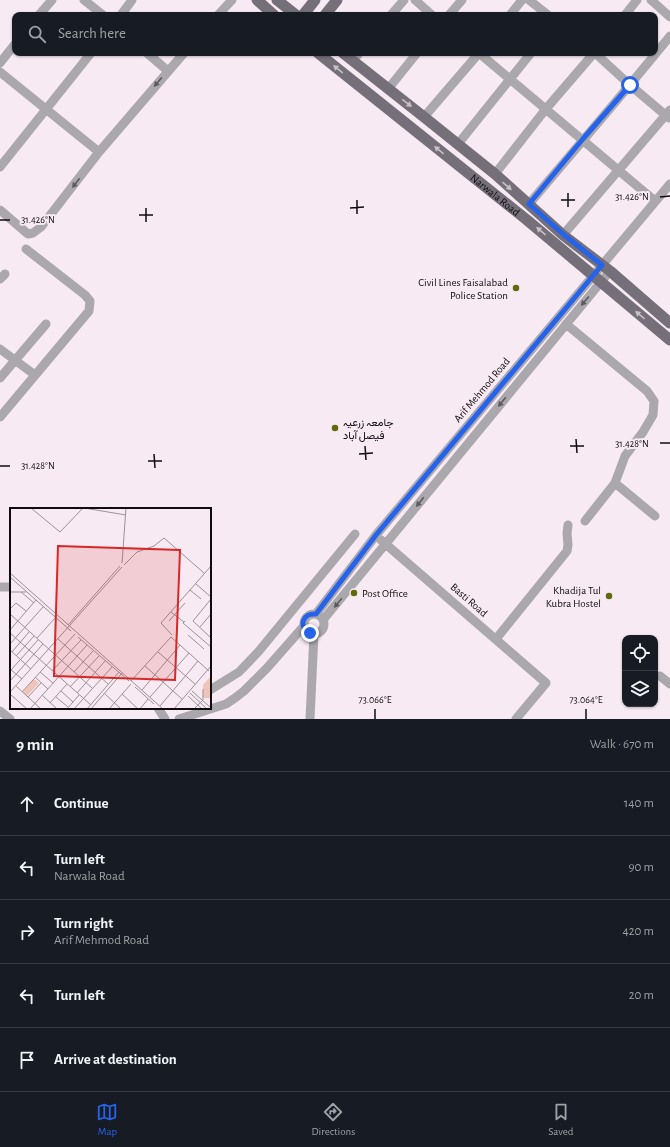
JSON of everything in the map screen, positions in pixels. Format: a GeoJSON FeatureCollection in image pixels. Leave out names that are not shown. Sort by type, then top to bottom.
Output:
{"type":"FeatureCollection","features":[{"type":"Feature","properties":{"kind":"main road"},"geometry":{"type":"LineString","coordinates":[[257,0],[271,12]]}},
{"type":"Feature","properties":{"kind":"main road"},"geometry":{"type":"LineString","coordinates":[[277,0],[292,12]]}},
{"type":"Feature","properties":{"kind":"main road"},"geometry":{"type":"LineString","coordinates":[[305,12],[315,0]]}},
{"type":"Feature","properties":{"kind":"main road"},"geometry":{"type":"LineString","coordinates":[[327,12],[337,0]]}},
{"type":"Feature","properties":{"kind":"main road","name":"Narwala Road"},"geometry":{"type":"LineString","coordinates":[[322,56],[527,220],[670,340]]}},
{"type":"Feature","properties":{"kind":"main road","name":"Narwala Road"},"geometry":{"type":"LineString","coordinates":[[356,57],[388,89],[495,174],[563,234],[670,322]]}},
{"type":"Feature","properties":{"kind":"street"},"geometry":{"type":"LineString","coordinates":[[42,12],[52,0]]}},
{"type":"Feature","properties":{"kind":"street"},"geometry":{"type":"LineString","coordinates":[[84,0],[99,12]]}},
{"type":"Feature","properties":{"kind":"street"},"geometry":{"type":"LineString","coordinates":[[123,12],[132,0]]}},
{"type":"Feature","properties":{"kind":"street"},"geometry":{"type":"LineString","coordinates":[[221,12],[232,0]]}},
{"type":"Feature","properties":{"kind":"street"},"geometry":{"type":"LineString","coordinates":[[394,12],[404,0]]}},
{"type":"Feature","properties":{"kind":"street"},"geometry":{"type":"LineString","coordinates":[[415,0],[429,12]]}},
{"type":"Feature","properties":{"kind":"street"},"geometry":{"type":"LineString","coordinates":[[452,12],[462,0]]}},
{"type":"Feature","properties":{"kind":"street"},"geometry":{"type":"LineString","coordinates":[[512,12],[522,0]]}},
{"type":"Feature","properties":{"kind":"street"},"geometry":{"type":"LineString","coordinates":[[530,0],[544,12]]}},
{"type":"Feature","properties":{"kind":"street"},"geometry":{"type":"LineString","coordinates":[[627,12],[637,0]]}},
{"type":"Feature","properties":{"kind":"street"},"geometry":{"type":"LineString","coordinates":[[651,0],[670,17]]}},
{"type":"Feature","properties":{"kind":"street"},"geometry":{"type":"LineString","coordinates":[[658,51],[670,36]]}},
{"type":"Feature","properties":{"kind":"street"},"geometry":{"type":"LineString","coordinates":[[0,62],[12,48]]}},
{"type":"Feature","properties":{"kind":"street"},"geometry":{"type":"LineString","coordinates":[[0,167],[89,56]]}},
{"type":"Feature","properties":{"kind":"street"},"geometry":{"type":"LineString","coordinates":[[150,56],[168,71]]}},
{"type":"Feature","properties":{"kind":"street"},"geometry":{"type":"LineString","coordinates":[[0,210],[28,234],[33,233],[41,227],[99,152],[181,56]]}},
{"type":"Feature","properties":{"kind":"street"},"geometry":{"type":"LineString","coordinates":[[388,89],[415,56]]}},
{"type":"Feature","properties":{"kind":"street"},"geometry":{"type":"LineString","coordinates":[[424,117],[476,56]]}},
{"type":"Feature","properties":{"kind":"street"},"geometry":{"type":"LineString","coordinates":[[483,56],[655,201]]}},
{"type":"Feature","properties":{"kind":"street"},"geometry":{"type":"LineString","coordinates":[[458,144],[529,56]]}},
{"type":"Feature","properties":{"kind":"street"},"geometry":{"type":"LineString","coordinates":[[495,174],[545,110],[591,56]]}},
{"type":"Feature","properties":{"kind":"street"},"geometry":{"type":"LineString","coordinates":[[563,234],[669,114],[630,85],[597,56]]}},
{"type":"Feature","properties":{"kind":"street"},"geometry":{"type":"LineString","coordinates":[[529,204],[654,56]]}},
{"type":"Feature","properties":{"kind":"street"},"geometry":{"type":"LineString","coordinates":[[0,72],[99,152]]}},
{"type":"Feature","properties":{"kind":"street"},"geometry":{"type":"LineString","coordinates":[[323,620],[566,324],[597,279],[655,201],[670,184]]}},
{"type":"Feature","properties":{"kind":"street"},"geometry":{"type":"LineString","coordinates":[[0,417],[89,311],[90,302],[85,295],[26,249]]}},
{"type":"Feature","properties":{"kind":"street","name":"Arif Mehmod Road"},"geometry":{"type":"LineString","coordinates":[[316,614],[328,582],[376,535],[530,351],[597,279]]}},
{"type":"Feature","properties":{"kind":"street"},"geometry":{"type":"LineString","coordinates":[[0,378],[46,324]]}},
{"type":"Feature","properties":{"kind":"street"},"geometry":{"type":"LineString","coordinates":[[566,324],[647,392],[654,401],[653,415],[643,432],[625,456],[616,483],[585,521]]}},
{"type":"Feature","properties":{"kind":"street"},"geometry":{"type":"LineString","coordinates":[[0,349],[36,375]]}},
{"type":"Feature","properties":{"kind":"street"},"geometry":{"type":"LineString","coordinates":[[530,351],[538,358]]}},
{"type":"Feature","properties":{"kind":"street"},"geometry":{"type":"LineString","coordinates":[[452,444],[461,452]]}},
{"type":"Feature","properties":{"kind":"street"},"geometry":{"type":"LineString","coordinates":[[616,483],[655,516]]}},
{"type":"Feature","properties":{"kind":"street"},"geometry":{"type":"LineString","coordinates":[[394,513],[404,521]]}},
{"type":"Feature","properties":{"kind":"street"},"geometry":{"type":"LineString","coordinates":[[496,639],[567,551],[568,525]]}},
{"type":"Feature","properties":{"kind":"street"},"geometry":{"type":"LineString","coordinates":[[211,689],[239,672],[328,582],[355,534]]}},
{"type":"Feature","properties":{"kind":"street","name":"Basti Road"},"geometry":{"type":"LineString","coordinates":[[376,535],[546,683],[516,719]]}},
{"type":"Feature","properties":{"kind":"street"},"geometry":{"type":"LineString","coordinates":[[309,614],[316,614],[322,617],[324,627],[322,630],[314,634],[307,632],[303,623],[309,614]]}},
{"type":"Feature","properties":{"kind":"street"},"geometry":{"type":"LineString","coordinates":[[211,709],[226,704],[244,691],[267,668],[304,626]]}},
{"type":"Feature","properties":{"kind":"street"},"geometry":{"type":"LineString","coordinates":[[310,719],[314,634]]}},
{"type":"Feature","properties":{"kind":"street"},"geometry":{"type":"LineString","coordinates":[[254,656],[267,668]]}},
{"type":"Feature","properties":{"kind":"street"},"geometry":{"type":"LineString","coordinates":[[660,676],[670,684]]}},
{"type":"Feature","properties":{"kind":"street"},"geometry":{"type":"LineString","coordinates":[[159,709],[165,719]]}},
{"type":"Feature","properties":{"kind":"street"},"geometry":{"type":"LineString","coordinates":[[179,719],[210,709]]}},
{"type":"Feature","properties":{"kind":"street"},"geometry":{"type":"LineString","coordinates":[[0,711],[10,719]]}},
{"type":"Feature","properties":{"kind":"place","name":"Civil Lines Faisalabad Police Station"},"geometry":{"type":"Point","coordinates":[516,288]}},
{"type":"Feature","properties":{"kind":"place","name":"جامعہ زرعیہ فیصل آباد"},"geometry":{"type":"Point","coordinates":[335,428]}},
{"type":"Feature","properties":{"kind":"place","name":"Post Office"},"geometry":{"type":"Point","coordinates":[354,593]}},
{"type":"Feature","properties":{"kind":"place","name":"Khadija Tul Kubra Hostel"},"geometry":{"type":"Point","coordinates":[609,596]}},
{"type":"Feature","properties":{"kind":"route"},"geometry":{"type":"LineString","coordinates":[[310,633],[307,632],[303,623],[306,617],[312,613],[316,614],[376,535],[602,265],[563,234],[529,204],[630,85]]}}]}
